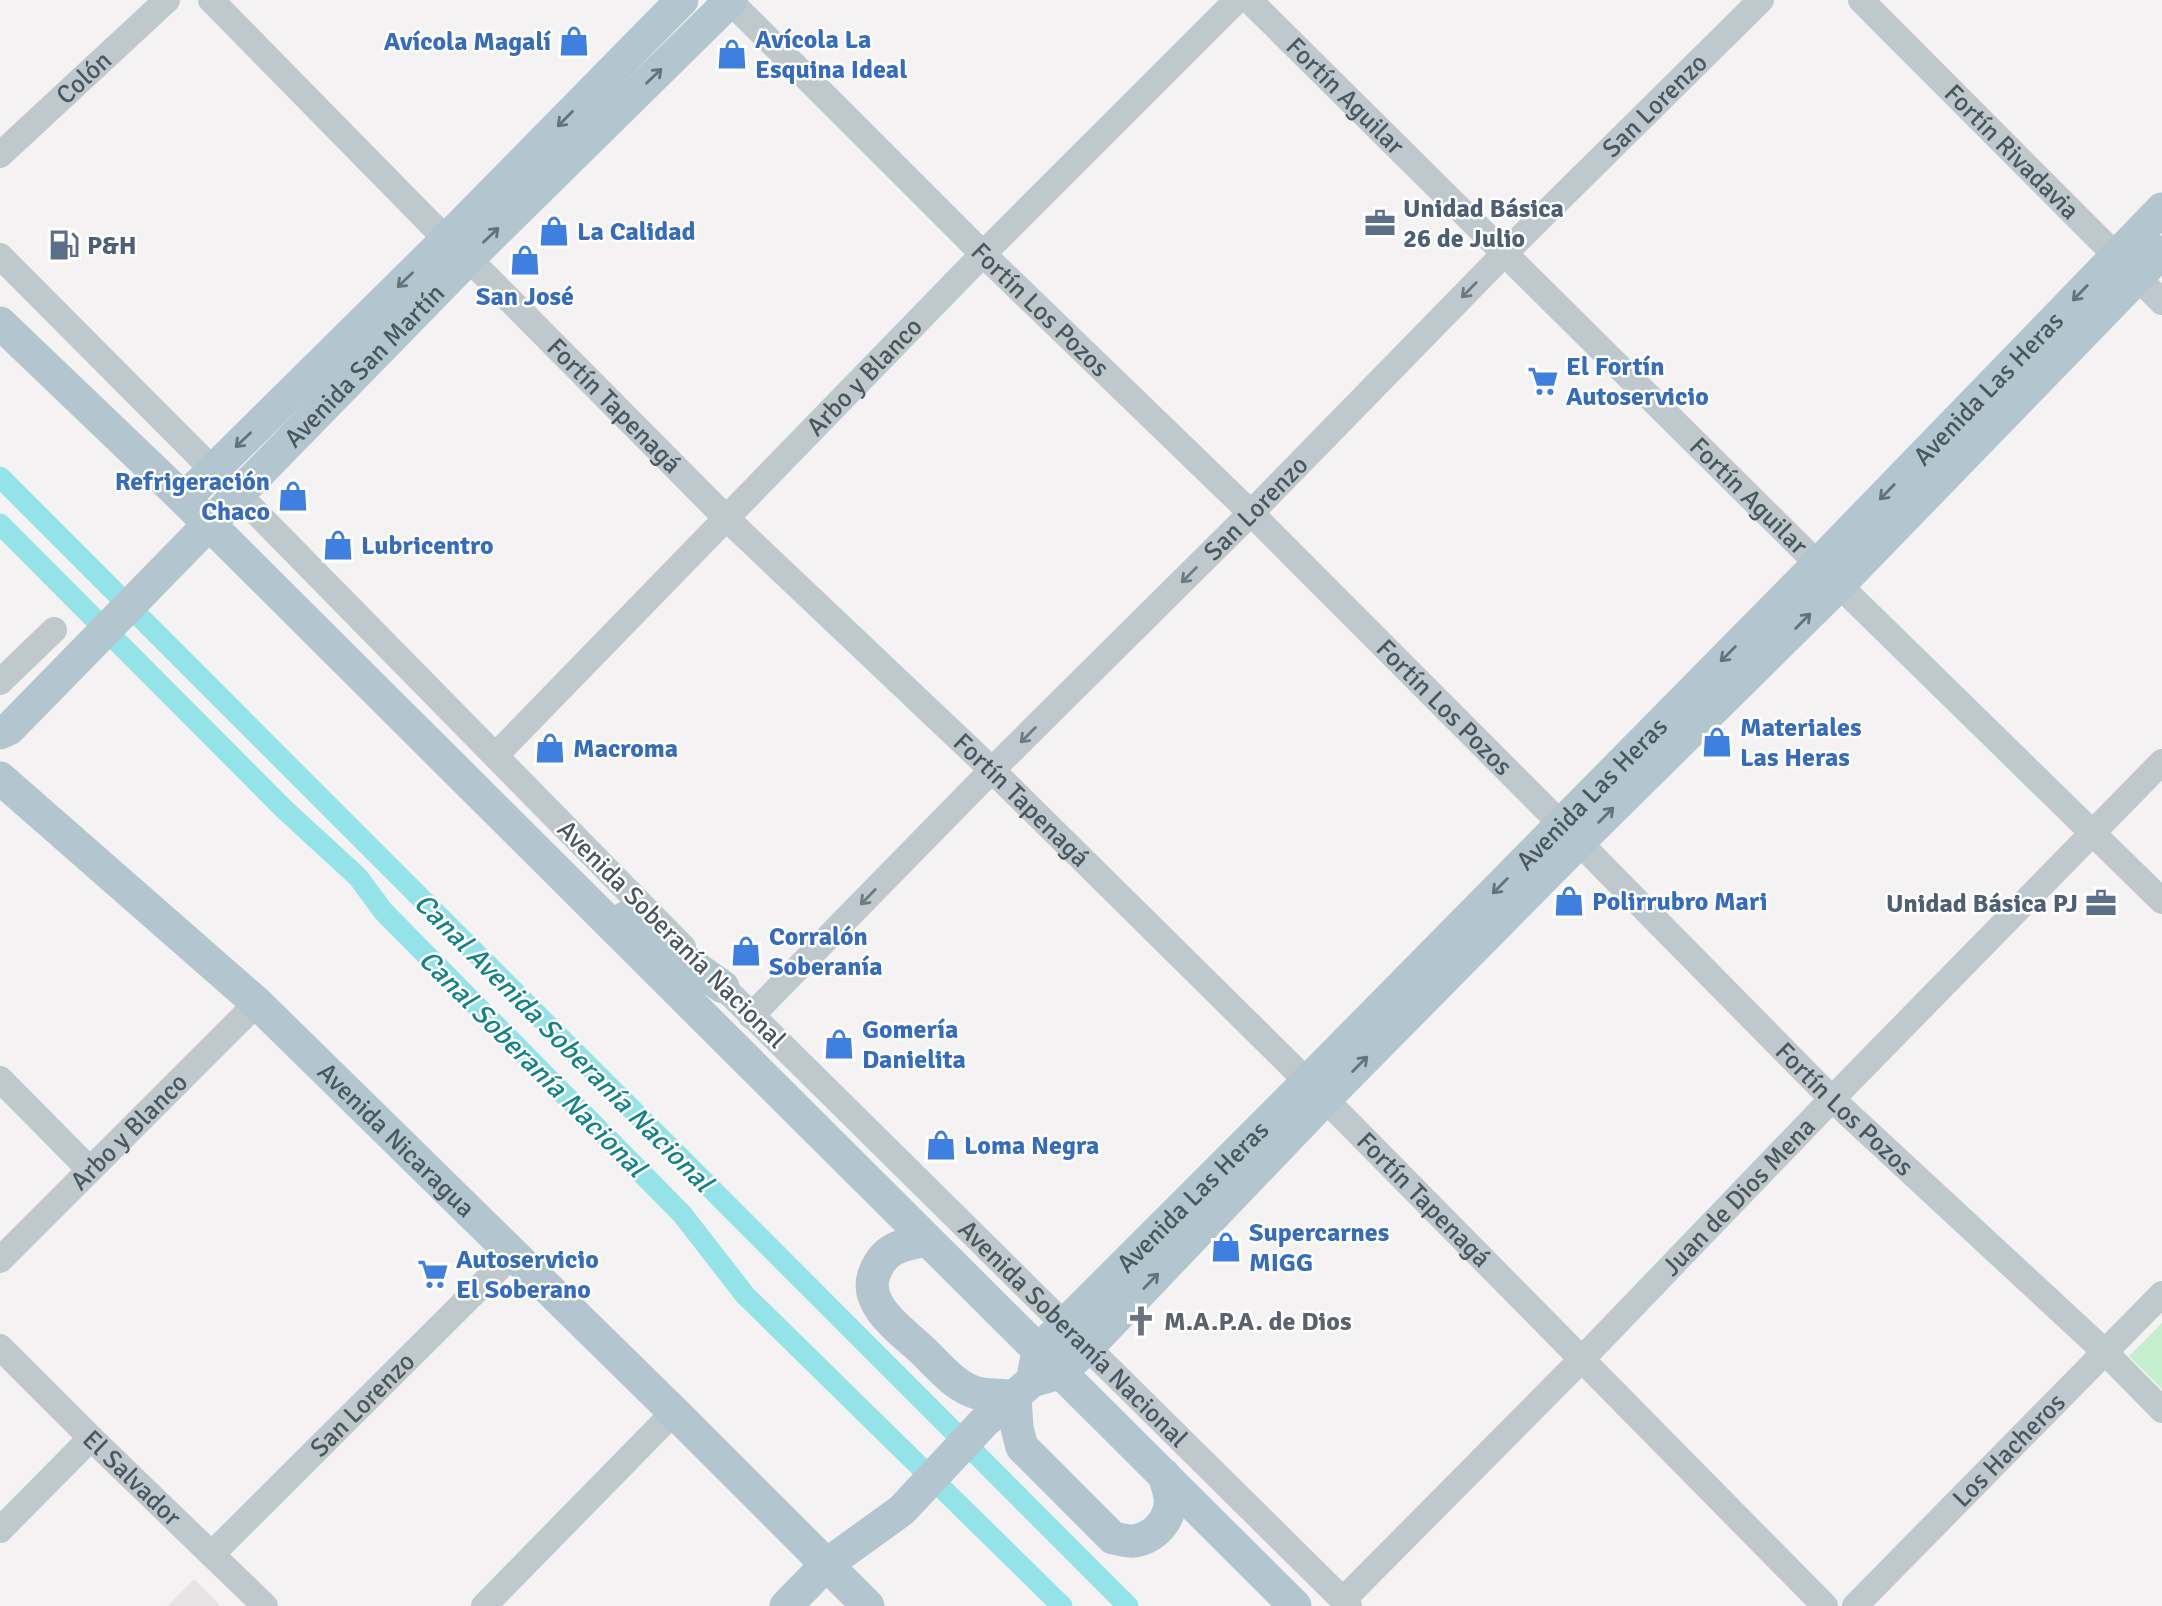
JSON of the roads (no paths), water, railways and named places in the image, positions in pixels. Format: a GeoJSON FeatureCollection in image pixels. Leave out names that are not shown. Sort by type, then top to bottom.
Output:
{"type":"FeatureCollection","features":[{"type":"Feature","properties":{"kind":"main road","name":"Avenida San Martín"},"geometry":{"type":"LineString","coordinates":[[0,733],[9,729],[238,494],[682,0]]}},
{"type":"Feature","properties":{"kind":"main road","name":"Avenida San Martín"},"geometry":{"type":"LineString","coordinates":[[184,499],[212,469],[730,0]]}},
{"type":"Feature","properties":{"kind":"main road","name":"Avenida Las Heras"},"geometry":{"type":"LineString","coordinates":[[786,1606],[826,1565],[902,1510],[984,1422],[1076,1336],[1316,1090],[1828,575],[2127,266],[2162,209]]}},
{"type":"Feature","properties":{"kind":"main road","name":"Avenida Las Heras"},"geometry":{"type":"LineString","coordinates":[[2127,266],[2162,252]]}},
{"type":"Feature","properties":{"kind":"main road","name":"Avenida Soberanía Nacional"},"geometry":{"type":"LineString","coordinates":[[0,323],[184,499],[927,1240],[1036,1375],[1164,1475],[1295,1606]]}},
{"type":"Feature","properties":{"kind":"main road","name":"Avenida Soberanía Nacional"},"geometry":{"type":"LineString","coordinates":[[212,469],[238,494]]}},
{"type":"Feature","properties":{"kind":"main road","name":"Avenida Nicaragua"},"geometry":{"type":"LineString","coordinates":[[0,777],[257,1003],[868,1606]]}},
{"type":"Feature","properties":{"kind":"main road"},"geometry":{"type":"LineString","coordinates":[[551,866],[723,987]]}},
{"type":"Feature","properties":{"kind":"main road"},"geometry":{"type":"LineString","coordinates":[[927,1240],[897,1247],[880,1259],[871,1280],[874,1300],[888,1318],[959,1384],[978,1393],[1036,1375]]}},
{"type":"Feature","properties":{"kind":"main road"},"geometry":{"type":"LineString","coordinates":[[1036,1375],[1017,1428],[1022,1447],[1114,1538],[1133,1542],[1161,1527],[1170,1513],[1170,1496],[1164,1475]]}},
{"type":"Feature","properties":{"kind":"street","name":"Colón"},"geometry":{"type":"LineString","coordinates":[[0,155],[167,0]]}},
{"type":"Feature","properties":{"kind":"street","name":"Fortín Tapenagá"},"geometry":{"type":"LineString","coordinates":[[211,0],[725,517],[992,770],[1316,1090],[1825,1606]]}},
{"type":"Feature","properties":{"kind":"street","name":"Fortín Los Pozos"},"geometry":{"type":"LineString","coordinates":[[730,0],[983,254],[1251,513],[1832,1099],[2104,1351],[2162,1410]]}},
{"type":"Feature","properties":{"kind":"street","name":"Arbo y Blanco"},"geometry":{"type":"LineString","coordinates":[[495,755],[983,254],[1237,0]]}},
{"type":"Feature","properties":{"kind":"street","name":"Fortín Aguilar"},"geometry":{"type":"LineString","coordinates":[[1249,0],[1828,575],[2162,901]]}},
{"type":"Feature","properties":{"kind":"street","name":"San Lorenzo"},"geometry":{"type":"LineString","coordinates":[[751,1016],[1505,253],[1760,0]]}},
{"type":"Feature","properties":{"kind":"street","name":"Fortín Rivadavia"},"geometry":{"type":"LineString","coordinates":[[1861,0],[2162,302]]}},
{"type":"Feature","properties":{"kind":"street","name":"Avenida Soberanía Nacional"},"geometry":{"type":"LineString","coordinates":[[0,256],[212,469]]}},
{"type":"Feature","properties":{"kind":"street","name":"Avenida Soberanía Nacional"},"geometry":{"type":"LineString","coordinates":[[238,494],[751,1016],[1346,1603]]}},
{"type":"Feature","properties":{"kind":"street"},"geometry":{"type":"LineString","coordinates":[[0,682],[54,630]]}},
{"type":"Feature","properties":{"kind":"street","name":"Juan de Dios Mena"},"geometry":{"type":"LineString","coordinates":[[1346,1603],[1832,1099],[2162,762]]}},
{"type":"Feature","properties":{"kind":"street","name":"Arbo y Blanco"},"geometry":{"type":"LineString","coordinates":[[0,1260],[257,1003]]}},
{"type":"Feature","properties":{"kind":"street"},"geometry":{"type":"LineString","coordinates":[[0,1079],[90,1170]]}},
{"type":"Feature","properties":{"kind":"street","name":"San Lorenzo"},"geometry":{"type":"LineString","coordinates":[[212,1554],[512,1255]]}},
{"type":"Feature","properties":{"kind":"street","name":"Los Hacheros"},"geometry":{"type":"LineString","coordinates":[[1855,1606],[2162,1294]]}},
{"type":"Feature","properties":{"kind":"street","name":"El Salvador"},"geometry":{"type":"LineString","coordinates":[[0,1347],[265,1606]]}},
{"type":"Feature","properties":{"kind":"street"},"geometry":{"type":"LineString","coordinates":[[484,1606],[674,1412]]}},
{"type":"Feature","properties":{"kind":"street"},"geometry":{"type":"LineString","coordinates":[[0,1530],[91,1438]]}},
{"type":"Feature","properties":{"kind":"waterway","name":"Canal Avenida Soberanía Nacional"},"geometry":{"type":"LineString","coordinates":[[0,477],[1128,1606]]}},
{"type":"Feature","properties":{"kind":"waterway","name":"Canal Soberanía Nacional"},"geometry":{"type":"LineString","coordinates":[[0,524],[285,810],[358,877],[383,911],[682,1214],[745,1295],[1062,1606]]}},
{"type":"Feature","properties":{"kind":"place","name":"Avícola Magalí"},"geometry":{"type":"Point","coordinates":[574,41]}},
{"type":"Feature","properties":{"kind":"place","name":"Avícola La Esquina Ideal"},"geometry":{"type":"Point","coordinates":[732,54]}},
{"type":"Feature","properties":{"kind":"place","name":"Unidad Básica 26 de Julio"},"geometry":{"type":"Point","coordinates":[1380,223]}},
{"type":"Feature","properties":{"kind":"place","name":"La Calidad"},"geometry":{"type":"Point","coordinates":[554,231]}},
{"type":"Feature","properties":{"kind":"place","name":"P&H"},"geometry":{"type":"Point","coordinates":[64,245]}},
{"type":"Feature","properties":{"kind":"place","name":"San José"},"geometry":{"type":"Point","coordinates":[525,260]}},
{"type":"Feature","properties":{"kind":"place","name":"El Fortín Autoservicio"},"geometry":{"type":"Point","coordinates":[1543,381]}},
{"type":"Feature","properties":{"kind":"place","name":"Refrigeración Chaco"},"geometry":{"type":"Point","coordinates":[293,496]}},
{"type":"Feature","properties":{"kind":"place","name":"Lubricentro"},"geometry":{"type":"Point","coordinates":[338,545]}},
{"type":"Feature","properties":{"kind":"place","name":"Materiales Las Heras"},"geometry":{"type":"Point","coordinates":[1717,742]}},
{"type":"Feature","properties":{"kind":"place","name":"Macroma"},"geometry":{"type":"Point","coordinates":[550,748]}},
{"type":"Feature","properties":{"kind":"place","name":"Polirrubro Mari"},"geometry":{"type":"Point","coordinates":[1569,901]}},
{"type":"Feature","properties":{"kind":"place","name":"Unidad Básica PJ"},"geometry":{"type":"Point","coordinates":[2101,903]}},
{"type":"Feature","properties":{"kind":"place","name":"Corralón Soberanía"},"geometry":{"type":"Point","coordinates":[746,951]}},
{"type":"Feature","properties":{"kind":"place","name":"Gomería Danielita"},"geometry":{"type":"Point","coordinates":[839,1044]}},
{"type":"Feature","properties":{"kind":"place","name":"Loma Negra"},"geometry":{"type":"Point","coordinates":[941,1145]}},
{"type":"Feature","properties":{"kind":"place","name":"Supercarnes MIGG"},"geometry":{"type":"Point","coordinates":[1226,1247]}},
{"type":"Feature","properties":{"kind":"place","name":"Autoservicio El Soberano"},"geometry":{"type":"Point","coordinates":[433,1274]}},
{"type":"Feature","properties":{"kind":"place","name":"M.A.P.A. de Dios"},"geometry":{"type":"Point","coordinates":[1141,1321]}}]}
